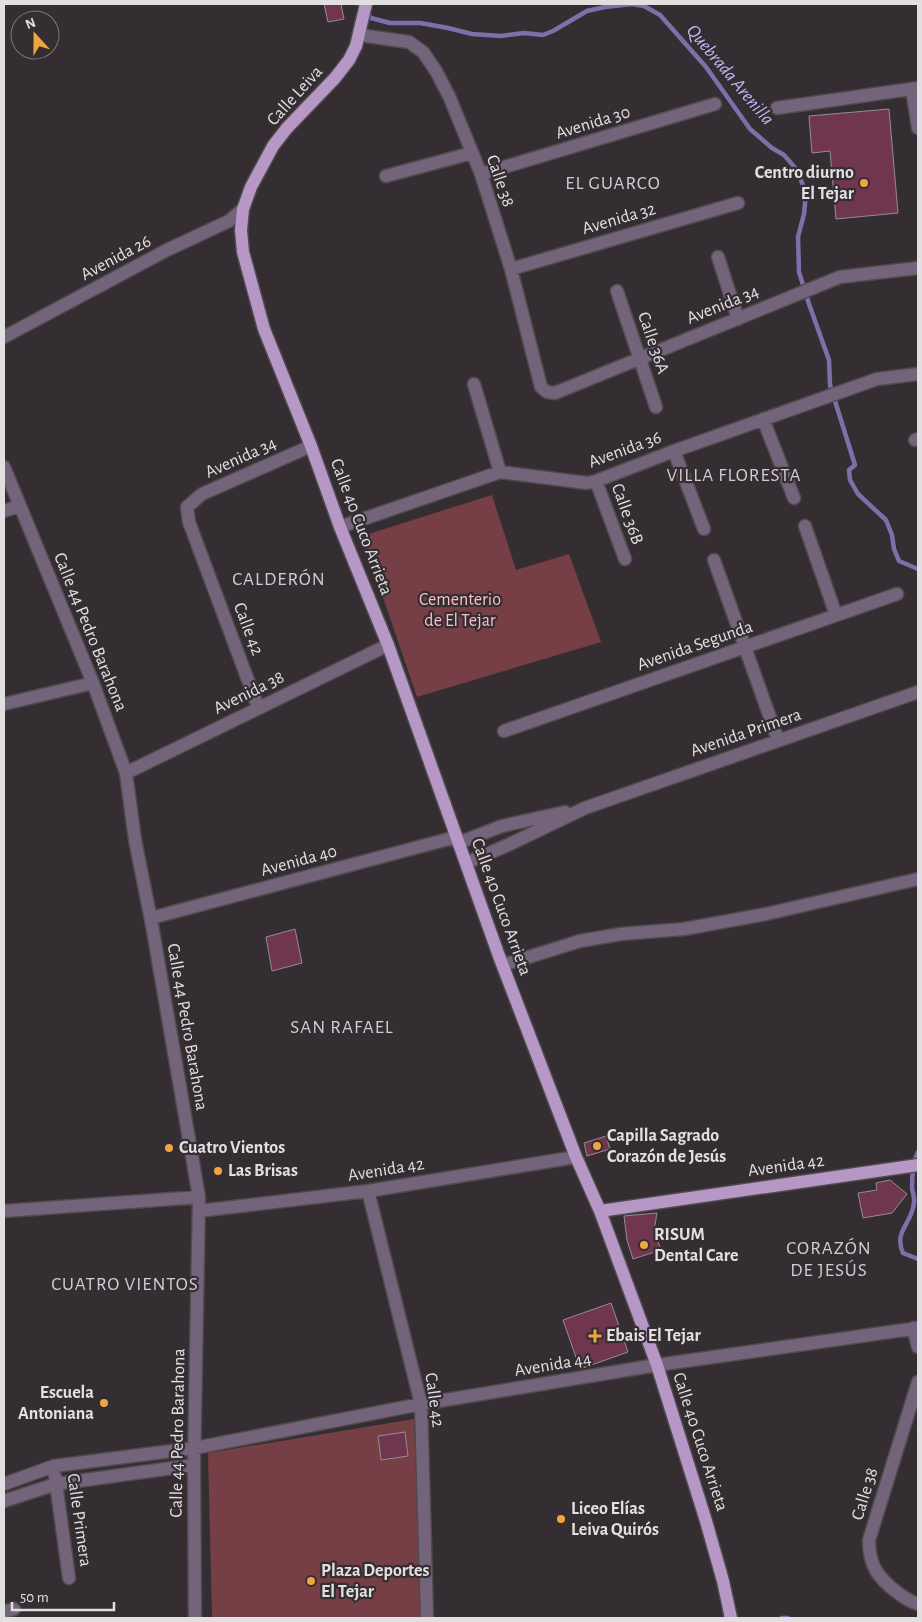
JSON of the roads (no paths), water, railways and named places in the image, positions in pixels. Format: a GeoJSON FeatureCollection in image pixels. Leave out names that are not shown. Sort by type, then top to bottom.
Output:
{"type":"FeatureCollection","features":[{"type":"Feature","properties":{"kind":"main road","name":"Calle Leiva"},"geometry":{"type":"LineString","coordinates":[[242,209],[251,187],[273,146],[349,60],[356,46],[366,4]]}},
{"type":"Feature","properties":{"kind":"main road","name":"Calle 40 Cuco Arrieta"},"geometry":{"type":"LineString","coordinates":[[242,209],[243,252],[264,329],[311,446],[340,527],[388,645],[503,965],[576,1157],[600,1211],[657,1365],[706,1521],[731,1618]]}},
{"type":"Feature","properties":{"kind":"main road","name":"Avenida 42"},"geometry":{"type":"LineString","coordinates":[[600,1211],[918,1165]]}},
{"type":"Feature","properties":{"kind":"street","name":"Calle 38"},"geometry":{"type":"LineString","coordinates":[[359,35],[409,42],[423,52],[436,71],[449,96],[481,174],[511,269],[541,387],[546,392]]}},
{"type":"Feature","properties":{"kind":"street"},"geometry":{"type":"LineString","coordinates":[[777,108],[915,89],[918,128]]}},
{"type":"Feature","properties":{"kind":"street","name":"Avenida 30"},"geometry":{"type":"LineString","coordinates":[[481,174],[715,104]]}},
{"type":"Feature","properties":{"kind":"street"},"geometry":{"type":"LineString","coordinates":[[386,176],[472,153]]}},
{"type":"Feature","properties":{"kind":"street","name":"Avenida 32"},"geometry":{"type":"LineString","coordinates":[[511,269],[738,203]]}},
{"type":"Feature","properties":{"kind":"street","name":"Avenida 26"},"geometry":{"type":"LineString","coordinates":[[4,337],[167,250],[229,221],[242,209]]}},
{"type":"Feature","properties":{"kind":"street"},"geometry":{"type":"LineString","coordinates":[[718,256],[738,318]]}},
{"type":"Feature","properties":{"kind":"street","name":"Avenida 34"},"geometry":{"type":"LineString","coordinates":[[546,392],[555,393],[840,277],[918,268]]}},
{"type":"Feature","properties":{"kind":"street","name":"Calle 36A"},"geometry":{"type":"LineString","coordinates":[[617,291],[656,407]]}},
{"type":"Feature","properties":{"kind":"street","name":"Avenida 36"},"geometry":{"type":"LineString","coordinates":[[340,527],[500,472],[587,483],[596,481],[674,451],[877,379],[918,374]]}},
{"type":"Feature","properties":{"kind":"street"},"geometry":{"type":"LineString","coordinates":[[474,384],[500,472]]}},
{"type":"Feature","properties":{"kind":"street"},"geometry":{"type":"LineString","coordinates":[[763,420],[794,498]]}},
{"type":"Feature","properties":{"kind":"street","name":"Avenida 34"},"geometry":{"type":"LineString","coordinates":[[187,507],[202,494],[311,446]]}},
{"type":"Feature","properties":{"kind":"street"},"geometry":{"type":"LineString","coordinates":[[674,451],[704,529]]}},
{"type":"Feature","properties":{"kind":"street","name":"Calle 44 Pedro Barahona"},"geometry":{"type":"LineString","coordinates":[[4,467],[93,683],[126,773],[135,840],[151,918],[199,1197],[194,1465],[195,1618]]}},
{"type":"Feature","properties":{"kind":"street","name":"Calle 36B"},"geometry":{"type":"LineString","coordinates":[[596,481],[625,559]]}},
{"type":"Feature","properties":{"kind":"street"},"geometry":{"type":"LineString","coordinates":[[4,510],[19,506]]}},
{"type":"Feature","properties":{"kind":"street","name":"Calle 42"},"geometry":{"type":"LineString","coordinates":[[187,507],[189,522],[258,707]]}},
{"type":"Feature","properties":{"kind":"street"},"geometry":{"type":"LineString","coordinates":[[805,526],[836,615]]}},
{"type":"Feature","properties":{"kind":"street"},"geometry":{"type":"LineString","coordinates":[[714,560],[778,740]]}},
{"type":"Feature","properties":{"kind":"street","name":"Avenida Segunda"},"geometry":{"type":"LineString","coordinates":[[504,731],[897,594]]}},
{"type":"Feature","properties":{"kind":"street","name":"Avenida 38"},"geometry":{"type":"LineString","coordinates":[[126,773],[388,645]]}},
{"type":"Feature","properties":{"kind":"street"},"geometry":{"type":"LineString","coordinates":[[4,704],[93,683]]}},
{"type":"Feature","properties":{"kind":"street","name":"Avenida Primera"},"geometry":{"type":"LineString","coordinates":[[466,863],[585,808],[918,692]]}},
{"type":"Feature","properties":{"kind":"street","name":"Avenida Primera"},"geometry":{"type":"LineString","coordinates":[[457,840],[502,826],[585,808]]}},
{"type":"Feature","properties":{"kind":"street","name":"Avenida 40"},"geometry":{"type":"LineString","coordinates":[[151,918],[457,840]]}},
{"type":"Feature","properties":{"kind":"street"},"geometry":{"type":"LineString","coordinates":[[503,965],[580,941],[621,934],[684,930],[766,914],[918,879]]}},
{"type":"Feature","properties":{"kind":"street","name":"Avenida 42"},"geometry":{"type":"LineString","coordinates":[[199,1211],[368,1192],[576,1157]]}},
{"type":"Feature","properties":{"kind":"street","name":"Calle 42"},"geometry":{"type":"LineString","coordinates":[[368,1192],[422,1404],[427,1618]]}},
{"type":"Feature","properties":{"kind":"street"},"geometry":{"type":"LineString","coordinates":[[4,1211],[199,1197]]}},
{"type":"Feature","properties":{"kind":"street"},"geometry":{"type":"LineString","coordinates":[[916,1328],[918,1347]]}},
{"type":"Feature","properties":{"kind":"street","name":"Avenida 44"},"geometry":{"type":"LineString","coordinates":[[4,1484],[54,1466],[195,1448],[422,1404],[657,1365],[916,1328]]}},
{"type":"Feature","properties":{"kind":"street","name":"Calle 38"},"geometry":{"type":"LineString","coordinates":[[915,1603],[883,1582],[875,1570],[869,1555],[869,1540],[918,1382]]}},
{"type":"Feature","properties":{"kind":"street"},"geometry":{"type":"LineString","coordinates":[[4,1501],[56,1484],[194,1465]]}},
{"type":"Feature","properties":{"kind":"street","name":"Calle Primera"},"geometry":{"type":"LineString","coordinates":[[54,1466],[69,1578]]}},
{"type":"Feature","properties":{"kind":"waterway","name":"Quebrada Arenilla"},"geometry":{"type":"LineString","coordinates":[[359,4],[371,18],[390,23],[420,23],[472,34],[501,36],[524,33],[543,35],[587,11],[605,7],[632,4],[644,6],[660,15],[706,67],[750,129],[772,148],[784,155],[797,170],[806,193],[804,214],[798,237],[799,272],[829,360],[830,385],[855,465],[849,470],[850,480],[858,494],[886,520],[899,561],[918,569]]}},
{"type":"Feature","properties":{"kind":"waterway","name":"Quebrada Arenilla"},"geometry":{"type":"LineString","coordinates":[[918,1152],[913,1173],[913,1209],[900,1239],[903,1253],[918,1259]]}},
{"type":"Feature","properties":{"kind":"waterway","name":"Quebrada Arenilla"},"geometry":{"type":"LineString","coordinates":[[782,1618],[788,1618]]}},
{"type":"Feature","properties":{"kind":"place","name":"Centro diurno El Tejar"},"geometry":{"type":"Point","coordinates":[864,183]}},
{"type":"Feature","properties":{"kind":"place","name":"Capilla Sagrado Corazón de Jesús"},"geometry":{"type":"Point","coordinates":[597,1146]}},
{"type":"Feature","properties":{"kind":"place","name":"Cuatro Vientos"},"geometry":{"type":"Point","coordinates":[169,1148]}},
{"type":"Feature","properties":{"kind":"place","name":"Las Brisas"},"geometry":{"type":"Point","coordinates":[218,1171]}},
{"type":"Feature","properties":{"kind":"place","name":"RISUM Dental Care"},"geometry":{"type":"Point","coordinates":[644,1245]}},
{"type":"Feature","properties":{"kind":"place","name":"Ebais El Tejar"},"geometry":{"type":"Point","coordinates":[595,1336]}},
{"type":"Feature","properties":{"kind":"place","name":"Escuela Antoniana"},"geometry":{"type":"Point","coordinates":[104,1403]}},
{"type":"Feature","properties":{"kind":"place","name":"Liceo Elías Leiva Quirós"},"geometry":{"type":"Point","coordinates":[561,1519]}},
{"type":"Feature","properties":{"kind":"place","name":"Plaza Deportes El Tejar"},"geometry":{"type":"Point","coordinates":[311,1581]}},
{"type":"Feature","properties":{"kind":"district","name":"EL GUARCO"},"geometry":{"type":"Point","coordinates":[613,183]}},
{"type":"Feature","properties":{"kind":"district","name":"VILLA FLORESTA"},"geometry":{"type":"Point","coordinates":[734,475]}},
{"type":"Feature","properties":{"kind":"district","name":"CALDERÓN"},"geometry":{"type":"Point","coordinates":[279,579]}},
{"type":"Feature","properties":{"kind":"district","name":"SAN RAFAEL"},"geometry":{"type":"Point","coordinates":[342,1027]}},
{"type":"Feature","properties":{"kind":"district","name":"CORAZÓN DE JESÚS"},"geometry":{"type":"Point","coordinates":[829,1259]}},
{"type":"Feature","properties":{"kind":"district","name":"CUATRO VIENTOS"},"geometry":{"type":"Point","coordinates":[125,1284]}},
{"type":"Feature","properties":{"kind":"park label","name":"Cementerio de El Tejar"},"geometry":{"type":"Point","coordinates":[460,610]}}]}
